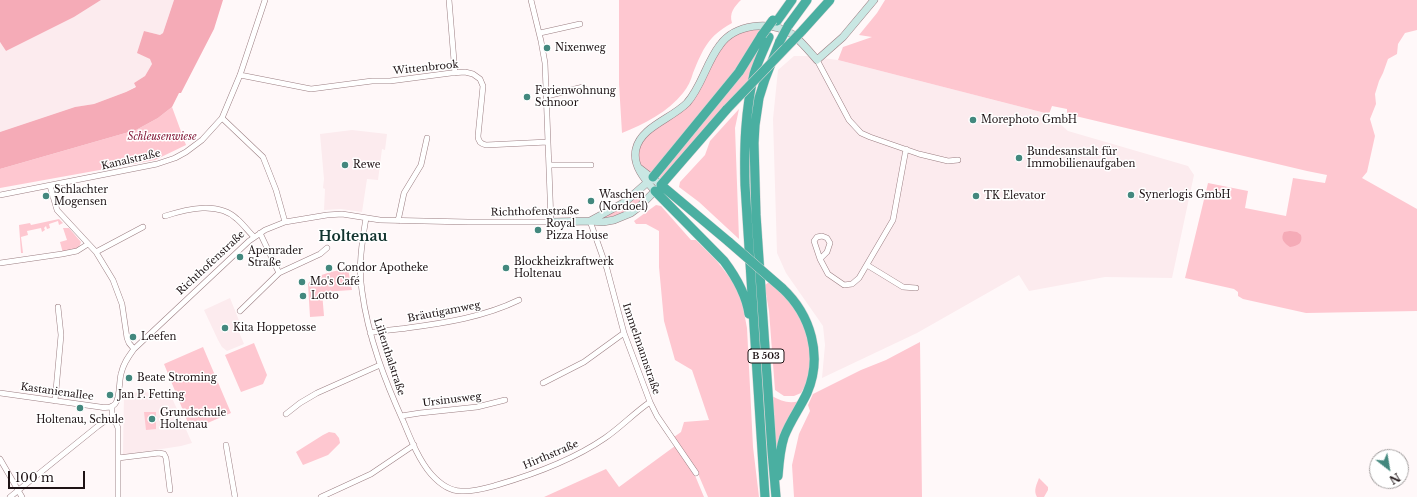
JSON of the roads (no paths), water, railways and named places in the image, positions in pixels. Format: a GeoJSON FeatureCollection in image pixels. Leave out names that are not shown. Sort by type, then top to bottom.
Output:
{"type":"FeatureCollection","features":[{"type":"Feature","properties":{"kind":"highway"},"geometry":{"type":"LineString","coordinates":[[775,21],[786,0]]}},
{"type":"Feature","properties":{"kind":"highway","name":"B 503"},"geometry":{"type":"LineString","coordinates":[[765,497],[746,192],[745,142],[749,100],[754,74],[766,36],[775,21],[792,0]]}},
{"type":"Feature","properties":{"kind":"highway","name":"B 503"},"geometry":{"type":"LineString","coordinates":[[776,497],[756,215],[755,125],[759,98],[780,41],[788,26],[807,0]]}},
{"type":"Feature","properties":{"kind":"highway"},"geometry":{"type":"LineString","coordinates":[[658,188],[727,109],[830,0]]}},
{"type":"Feature","properties":{"kind":"highway"},"geometry":{"type":"LineString","coordinates":[[650,180],[739,72],[766,36]]}},
{"type":"Feature","properties":{"kind":"highway"},"geometry":{"type":"LineString","coordinates":[[658,188],[719,255],[733,274],[744,295],[749,309],[756,344]]}},
{"type":"Feature","properties":{"kind":"highway"},"geometry":{"type":"LineString","coordinates":[[658,188],[729,242],[782,288],[795,302],[806,319],[812,337],[814,361],[812,377],[808,390],[788,427],[780,451],[776,497]]}},
{"type":"Feature","properties":{"kind":"street","name":"Kanalstraße"},"geometry":{"type":"LineString","coordinates":[[0,195],[139,168],[175,158],[202,140],[222,118],[240,75],[265,0]]}},
{"type":"Feature","properties":{"kind":"street"},"geometry":{"type":"LineString","coordinates":[[449,0],[455,73]]}},
{"type":"Feature","properties":{"kind":"street"},"geometry":{"type":"LineString","coordinates":[[531,0],[543,50],[547,96],[551,222]]}},
{"type":"Feature","properties":{"kind":"street"},"geometry":{"type":"LineString","coordinates":[[817,60],[843,37],[874,0]]}},
{"type":"Feature","properties":{"kind":"street"},"geometry":{"type":"LineString","coordinates":[[540,33],[580,24]]}},
{"type":"Feature","properties":{"kind":"street"},"geometry":{"type":"LineString","coordinates":[[658,188],[636,163],[635,154],[637,145],[643,135],[653,126],[680,110],[692,98],[720,44],[738,30],[754,26],[780,29],[792,34],[817,60],[826,74],[845,113],[853,126],[861,133],[906,150],[948,161],[958,160]]}},
{"type":"Feature","properties":{"kind":"street","name":"Wittenbrook"},"geometry":{"type":"LineString","coordinates":[[240,75],[311,89],[372,81],[390,81],[455,73],[473,74],[480,79],[483,84],[478,136],[481,144],[548,142]]}},
{"type":"Feature","properties":{"kind":"street"},"geometry":{"type":"LineString","coordinates":[[547,96],[583,87],[586,90]]}},
{"type":"Feature","properties":{"kind":"street"},"geometry":{"type":"LineString","coordinates":[[222,118],[263,157],[276,190],[285,222]]}},
{"type":"Feature","properties":{"kind":"street"},"geometry":{"type":"LineString","coordinates":[[398,221],[404,193],[421,165],[427,138]]}},
{"type":"Feature","properties":{"kind":"street"},"geometry":{"type":"LineString","coordinates":[[820,259],[828,274],[844,285],[849,285],[856,281],[893,220],[906,150]]}},
{"type":"Feature","properties":{"kind":"street"},"geometry":{"type":"LineString","coordinates":[[549,165],[591,165]]}},
{"type":"Feature","properties":{"kind":"street"},"geometry":{"type":"LineString","coordinates":[[590,220],[625,202],[650,180]]}},
{"type":"Feature","properties":{"kind":"street"},"geometry":{"type":"LineString","coordinates":[[50,186],[57,210],[96,252],[109,272],[122,304],[126,338],[134,349]]}},
{"type":"Feature","properties":{"kind":"street","name":"Richthofenstraße"},"geometry":{"type":"LineString","coordinates":[[118,497],[118,428],[116,423],[112,420],[112,406],[118,399],[119,381],[124,365],[134,349],[237,251],[269,227],[285,222],[336,214],[398,221],[607,221],[622,217],[639,207],[658,188]]}},
{"type":"Feature","properties":{"kind":"street"},"geometry":{"type":"LineString","coordinates":[[165,216],[200,208],[215,209],[228,213],[237,219],[254,237]]}},
{"type":"Feature","properties":{"kind":"street","name":"Lilienthalstraße"},"geometry":{"type":"LineString","coordinates":[[366,218],[360,278],[370,333],[380,365],[414,445],[430,473],[445,486]]}},
{"type":"Feature","properties":{"kind":"street","name":"Immelmannstraße"},"geometry":{"type":"LineString","coordinates":[[590,220],[606,265],[624,333],[650,402],[657,416],[696,473]]}},
{"type":"Feature","properties":{"kind":"street"},"geometry":{"type":"LineString","coordinates":[[96,252],[143,227]]}},
{"type":"Feature","properties":{"kind":"street"},"geometry":{"type":"LineString","coordinates":[[260,233],[279,273]]}},
{"type":"Feature","properties":{"kind":"street"},"geometry":{"type":"LineString","coordinates":[[0,263],[77,251],[88,244]]}},
{"type":"Feature","properties":{"kind":"street"},"geometry":{"type":"LineString","coordinates":[[240,311],[279,273],[320,254],[327,248]]}},
{"type":"Feature","properties":{"kind":"street"},"geometry":{"type":"LineString","coordinates":[[867,265],[903,287],[916,288]]}},
{"type":"Feature","properties":{"kind":"street","name":"Bräutigamweg"},"geometry":{"type":"LineString","coordinates":[[370,333],[413,328],[459,320],[504,307],[519,300]]}},
{"type":"Feature","properties":{"kind":"street"},"geometry":{"type":"LineString","coordinates":[[55,401],[61,335],[58,307]]}},
{"type":"Feature","properties":{"kind":"street"},"geometry":{"type":"LineString","coordinates":[[543,383],[584,362],[624,333]]}},
{"type":"Feature","properties":{"kind":"street"},"geometry":{"type":"LineString","coordinates":[[286,414],[313,395],[380,365]]}},
{"type":"Feature","properties":{"kind":"street","name":"Kastanienallee"},"geometry":{"type":"LineString","coordinates":[[0,393],[105,408],[112,406]]}},
{"type":"Feature","properties":{"kind":"street","name":"Ursinusweg"},"geometry":{"type":"LineString","coordinates":[[401,416],[477,407],[505,400]]}},
{"type":"Feature","properties":{"kind":"street","name":"Hirthstraße"},"geometry":{"type":"LineString","coordinates":[[445,486],[463,492],[514,480],[550,467],[574,456],[604,438],[650,402]]}},
{"type":"Feature","properties":{"kind":"street"},"geometry":{"type":"LineString","coordinates":[[10,497],[98,426],[106,420],[112,420]]}},
{"type":"Feature","properties":{"kind":"street"},"geometry":{"type":"LineString","coordinates":[[226,445],[236,497]]}},
{"type":"Feature","properties":{"kind":"street"},"geometry":{"type":"LineString","coordinates":[[321,497],[371,474],[414,445]]}},
{"type":"Feature","properties":{"kind":"street"},"geometry":{"type":"LineString","coordinates":[[118,458],[159,453],[164,454],[166,457],[170,490]]}},
{"type":"Feature","properties":{"kind":"street"},"geometry":{"type":"LineString","coordinates":[[0,459],[22,497]]}},
{"type":"Feature","properties":{"kind":"place","name":"Nixenweg"},"geometry":{"type":"Point","coordinates":[547,48]}},
{"type":"Feature","properties":{"kind":"place","name":"Ferienwohnung Schnoor"},"geometry":{"type":"Point","coordinates":[527,97]}},
{"type":"Feature","properties":{"kind":"place","name":"Morephoto GmbH"},"geometry":{"type":"Point","coordinates":[973,120]}},
{"type":"Feature","properties":{"kind":"place","name":"Bundesanstalt für Immobilienaufgaben"},"geometry":{"type":"Point","coordinates":[1019,158]}},
{"type":"Feature","properties":{"kind":"place","name":"Rewe"},"geometry":{"type":"Point","coordinates":[345,165]}},
{"type":"Feature","properties":{"kind":"place","name":"Synerlogis GmbH"},"geometry":{"type":"Point","coordinates":[1131,195]}},
{"type":"Feature","properties":{"kind":"place","name":"Schlachter Mogensen"},"geometry":{"type":"Point","coordinates":[46,196]}},
{"type":"Feature","properties":{"kind":"place","name":"TK Elevator"},"geometry":{"type":"Point","coordinates":[976,196]}},
{"type":"Feature","properties":{"kind":"place","name":"Waschen (Nordoel)"},"geometry":{"type":"Point","coordinates":[591,201]}},
{"type":"Feature","properties":{"kind":"place","name":"Royal Pizza House"},"geometry":{"type":"Point","coordinates":[538,230]}},
{"type":"Feature","properties":{"kind":"place","name":"Apenrader Straße"},"geometry":{"type":"Point","coordinates":[240,257]}},
{"type":"Feature","properties":{"kind":"place","name":"Condor Apotheke"},"geometry":{"type":"Point","coordinates":[329,268]}},
{"type":"Feature","properties":{"kind":"place","name":"Blockheizkraftwerk Holtenau"},"geometry":{"type":"Point","coordinates":[506,268]}},
{"type":"Feature","properties":{"kind":"place","name":"Mo's Café"},"geometry":{"type":"Point","coordinates":[302,282]}},
{"type":"Feature","properties":{"kind":"place","name":"Lotto"},"geometry":{"type":"Point","coordinates":[303,296]}},
{"type":"Feature","properties":{"kind":"place","name":"Kita Hoppetosse"},"geometry":{"type":"Point","coordinates":[225,328]}},
{"type":"Feature","properties":{"kind":"place","name":"Leefen"},"geometry":{"type":"Point","coordinates":[133,337]}},
{"type":"Feature","properties":{"kind":"place","name":"Beate Stroming"},"geometry":{"type":"Point","coordinates":[129,378]}},
{"type":"Feature","properties":{"kind":"place","name":"Jan P. Fetting"},"geometry":{"type":"Point","coordinates":[110,395]}},
{"type":"Feature","properties":{"kind":"place","name":"Holtenau, Schule"},"geometry":{"type":"Point","coordinates":[80,408]}},
{"type":"Feature","properties":{"kind":"place","name":"Grundschule Holtenau"},"geometry":{"type":"Point","coordinates":[152,419]}},
{"type":"Feature","properties":{"kind":"district","name":"Holtenau"},"geometry":{"type":"Point","coordinates":[353,237]}},
{"type":"Feature","properties":{"kind":"park label","name":"Schleusenwiese"},"geometry":{"type":"Point","coordinates":[162,137]}}]}
